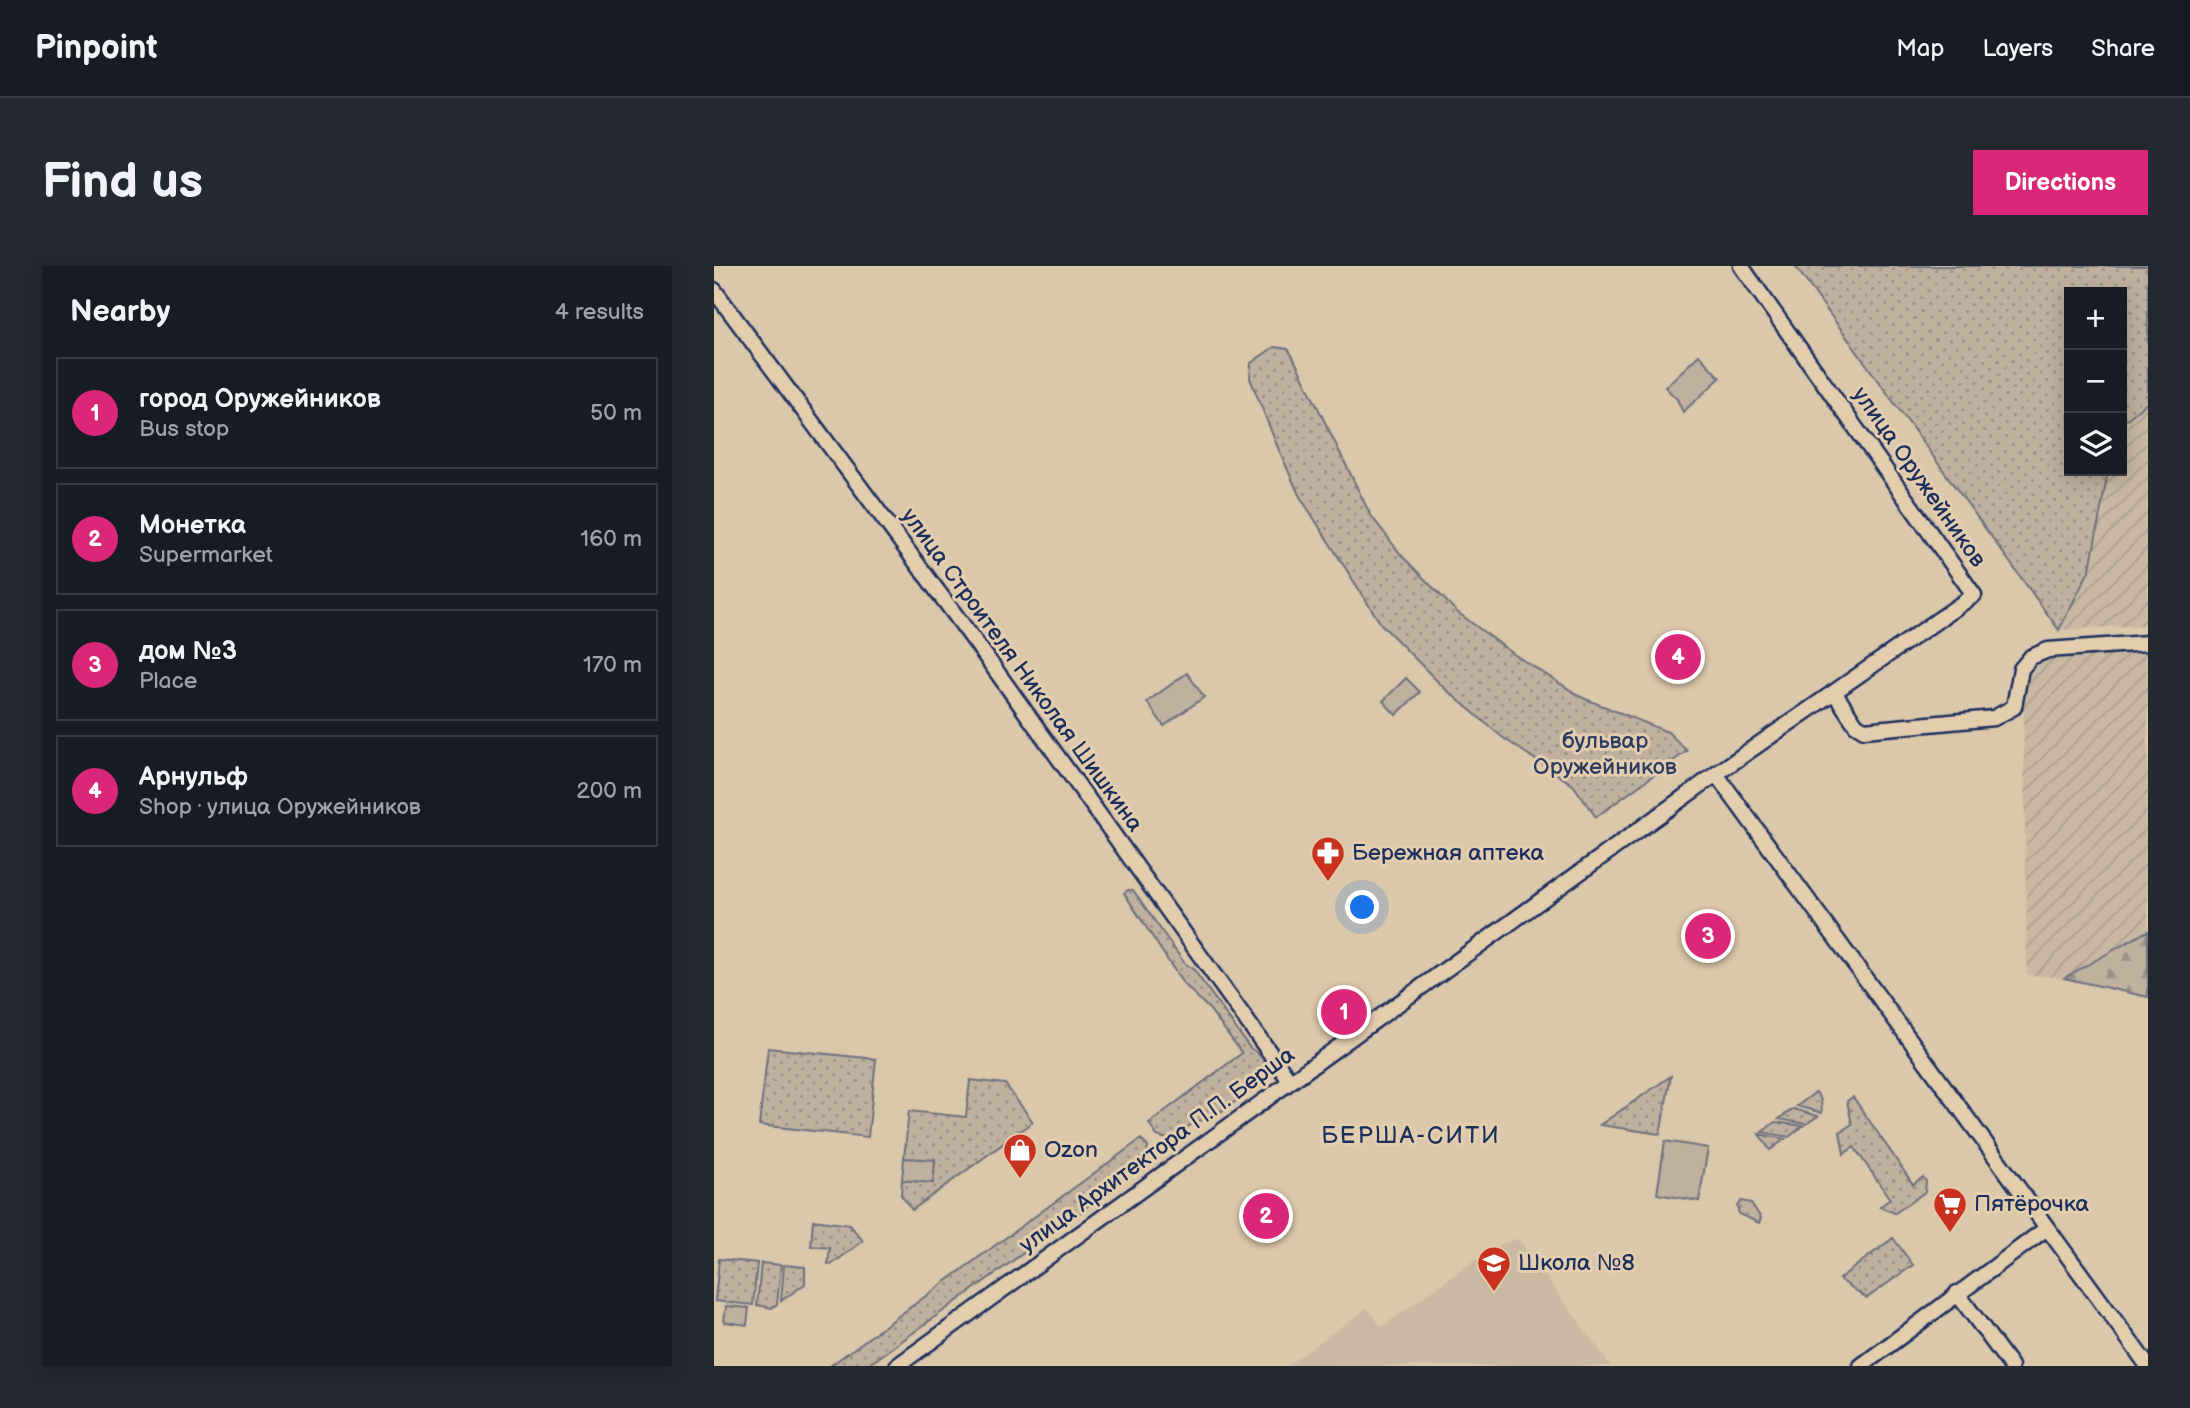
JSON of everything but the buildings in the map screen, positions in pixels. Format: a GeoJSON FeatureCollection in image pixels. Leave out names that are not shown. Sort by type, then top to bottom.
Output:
{"type":"FeatureCollection","features":[{"type":"Feature","properties":{"kind":"street","name":"улица Оружейников"},"geometry":{"type":"LineString","coordinates":[[1716,774],[1975,595],[1741,266]]}},
{"type":"Feature","properties":{"kind":"street","name":"улица Строителя Николая Шишкина"},"geometry":{"type":"LineString","coordinates":[[714,290],[987,658],[1290,1081]]}},
{"type":"Feature","properties":{"kind":"street"},"geometry":{"type":"LineString","coordinates":[[1834,692],[1856,725],[1864,730],[1994,718],[2014,707],[2021,669],[2031,657],[2048,650],[2148,643]]}},
{"type":"Feature","properties":{"kind":"street"},"geometry":{"type":"LineString","coordinates":[[1716,774],[2148,1366]]}},
{"type":"Feature","properties":{"kind":"street","name":"улица Архитектора П.П. Берша"},"geometry":{"type":"LineString","coordinates":[[897,1366],[1716,774]]}},
{"type":"Feature","properties":{"kind":"street"},"geometry":{"type":"LineString","coordinates":[[1861,1366],[2048,1228]]}},
{"type":"Feature","properties":{"kind":"street"},"geometry":{"type":"LineString","coordinates":[[1957,1293],[2011,1366]]}},
{"type":"Feature","properties":{"kind":"shaded area"},"geometry":{"type":"Polygon","coordinates":[[[2148,402],[2148,625],[2059,630],[2090,569],[2107,476],[2127,476],[2127,419],[2148,402]]]}},
{"type":"Feature","properties":{"kind":"shaded area"},"geometry":{"type":"Polygon","coordinates":[[[2148,652],[2148,931],[2064,978],[2027,975],[2023,679],[2026,670],[2035,662],[2047,658],[2148,652]]]}},
{"type":"Feature","properties":{"kind":"shaded area","name":"Школа №8"},"geometry":{"type":"Polygon","coordinates":[[[1518,1239],[1611,1366],[1287,1366],[1367,1308],[1382,1327],[1468,1265],[1501,1244],[1518,1239]]]}},
{"type":"Feature","properties":{"kind":"green space"},"geometry":{"type":"Polygon","coordinates":[[[1795,266],[2148,266],[2148,402],[2127,419],[2127,287],[2064,287],[2064,476],[2107,476],[2090,569],[2059,630],[1795,266]]]}},
{"type":"Feature","properties":{"kind":"green space","name":"бульвар Оружейников"},"geometry":{"type":"Polygon","coordinates":[[[1274,347],[1288,349],[1293,357],[1370,514],[1402,556],[1457,612],[1515,655],[1583,698],[1668,732],[1687,751],[1596,817],[1573,785],[1502,737],[1443,687],[1381,624],[1299,495],[1250,378],[1251,363],[1274,347]]]}},
{"type":"Feature","properties":{"kind":"green space"},"geometry":{"type":"Polygon","coordinates":[[[1699,355],[1720,378],[1683,412],[1677,399],[1665,387],[1699,355]]]}},
{"type":"Feature","properties":{"kind":"green space"},"geometry":{"type":"Polygon","coordinates":[[[1187,673],[1204,697],[1164,726],[1147,702],[1187,673]]]}},
{"type":"Feature","properties":{"kind":"green space"},"geometry":{"type":"Polygon","coordinates":[[[1406,678],[1420,692],[1396,715],[1383,701],[1406,678]]]}},
{"type":"Feature","properties":{"kind":"green space"},"geometry":{"type":"Polygon","coordinates":[[[1133,890],[1185,964],[1194,970],[1250,1048],[1262,1059],[1269,1074],[1265,1081],[1219,1113],[1192,1124],[1169,1140],[1157,1136],[1149,1123],[1242,1053],[1210,1010],[1182,982],[1124,893],[1133,890]]]}},
{"type":"Feature","properties":{"kind":"green space"},"geometry":{"type":"Polygon","coordinates":[[[2148,931],[2148,997],[2064,978],[2144,933],[2148,931]]]}},
{"type":"Feature","properties":{"kind":"green space"},"geometry":{"type":"Polygon","coordinates":[[[768,1048],[876,1059],[868,1137],[759,1125],[768,1048]]]}},
{"type":"Feature","properties":{"kind":"green space"},"geometry":{"type":"Polygon","coordinates":[[[1671,1076],[1660,1134],[1600,1125],[1671,1076]]]}},
{"type":"Feature","properties":{"kind":"green space"},"geometry":{"type":"Polygon","coordinates":[[[970,1080],[1005,1084],[1033,1122],[912,1210],[901,1195],[902,1180],[933,1183],[935,1160],[904,1158],[909,1111],[966,1117],[970,1080]]]}},
{"type":"Feature","properties":{"kind":"green space"},"geometry":{"type":"Polygon","coordinates":[[[1816,1092],[1821,1100],[1822,1113],[1797,1106],[1816,1092]]]}},
{"type":"Feature","properties":{"kind":"green space"},"geometry":{"type":"Polygon","coordinates":[[[1853,1097],[1913,1184],[1923,1177],[1926,1181],[1925,1192],[1895,1213],[1880,1207],[1890,1199],[1854,1147],[1844,1154],[1840,1132],[1852,1124],[1847,1101],[1853,1097]]]}},
{"type":"Feature","properties":{"kind":"green space"},"geometry":{"type":"Polygon","coordinates":[[[1793,1109],[1818,1116],[1806,1124],[1779,1119],[1793,1109]]]}},
{"type":"Feature","properties":{"kind":"green space"},"geometry":{"type":"Polygon","coordinates":[[[1775,1122],[1803,1126],[1789,1137],[1762,1132],[1775,1122]]]}},
{"type":"Feature","properties":{"kind":"green space"},"geometry":{"type":"Polygon","coordinates":[[[1759,1134],[1785,1139],[1770,1150],[1759,1134]]]}},
{"type":"Feature","properties":{"kind":"green space"},"geometry":{"type":"Polygon","coordinates":[[[1141,1139],[1148,1147],[1147,1154],[1108,1183],[1086,1208],[867,1366],[830,1366],[1141,1139]]]}},
{"type":"Feature","properties":{"kind":"green space"},"geometry":{"type":"Polygon","coordinates":[[[1665,1141],[1708,1148],[1699,1201],[1657,1194],[1665,1141]]]}},
{"type":"Feature","properties":{"kind":"green space"},"geometry":{"type":"Polygon","coordinates":[[[904,1158],[935,1160],[933,1183],[902,1180],[904,1158]]]}},
{"type":"Feature","properties":{"kind":"green space"},"geometry":{"type":"Polygon","coordinates":[[[1741,1201],[1751,1203],[1761,1218],[1759,1223],[1739,1214],[1737,1206],[1741,1201]]]}},
{"type":"Feature","properties":{"kind":"green space"},"geometry":{"type":"Polygon","coordinates":[[[813,1220],[850,1225],[863,1241],[831,1265],[828,1264],[830,1248],[811,1246],[813,1220]]]}},
{"type":"Feature","properties":{"kind":"green space"},"geometry":{"type":"Polygon","coordinates":[[[1893,1238],[1913,1265],[1867,1298],[1839,1279],[1893,1238]]]}},
{"type":"Feature","properties":{"kind":"green space"},"geometry":{"type":"Polygon","coordinates":[[[719,1259],[757,1263],[753,1305],[715,1301],[719,1259]]]}},
{"type":"Feature","properties":{"kind":"green space"},"geometry":{"type":"Polygon","coordinates":[[[761,1263],[781,1265],[777,1304],[772,1308],[757,1305],[761,1263]]]}},
{"type":"Feature","properties":{"kind":"green space"},"geometry":{"type":"Polygon","coordinates":[[[784,1265],[805,1267],[805,1284],[781,1301],[784,1265]]]}},
{"type":"Feature","properties":{"kind":"green space"},"geometry":{"type":"Polygon","coordinates":[[[726,1306],[749,1308],[747,1325],[724,1322],[726,1306]]]}},
{"type":"Feature","properties":{"kind":"place","name":"Арнульф"},"geometry":{"type":"Point","coordinates":[1678,657]}},
{"type":"Feature","properties":{"kind":"place","name":"Бережная аптека"},"geometry":{"type":"Point","coordinates":[1328,883]}},
{"type":"Feature","properties":{"kind":"place","name":"дом №3"},"geometry":{"type":"Point","coordinates":[1708,936]}},
{"type":"Feature","properties":{"kind":"place","name":"город Оружейников"},"geometry":{"type":"Point","coordinates":[1344,1012]}},
{"type":"Feature","properties":{"kind":"place","name":"Ozon"},"geometry":{"type":"Point","coordinates":[1020,1180]}},
{"type":"Feature","properties":{"kind":"place","name":"Монетка"},"geometry":{"type":"Point","coordinates":[1266,1216]}},
{"type":"Feature","properties":{"kind":"place","name":"Пятёрочка"},"geometry":{"type":"Point","coordinates":[1950,1234]}},
{"type":"Feature","properties":{"kind":"place","name":"Школа №8"},"geometry":{"type":"Point","coordinates":[1494,1293]}},
{"type":"Feature","properties":{"kind":"district","name":"БЕРША-СИТИ"},"geometry":{"type":"Point","coordinates":[1411,1135]}}]}
